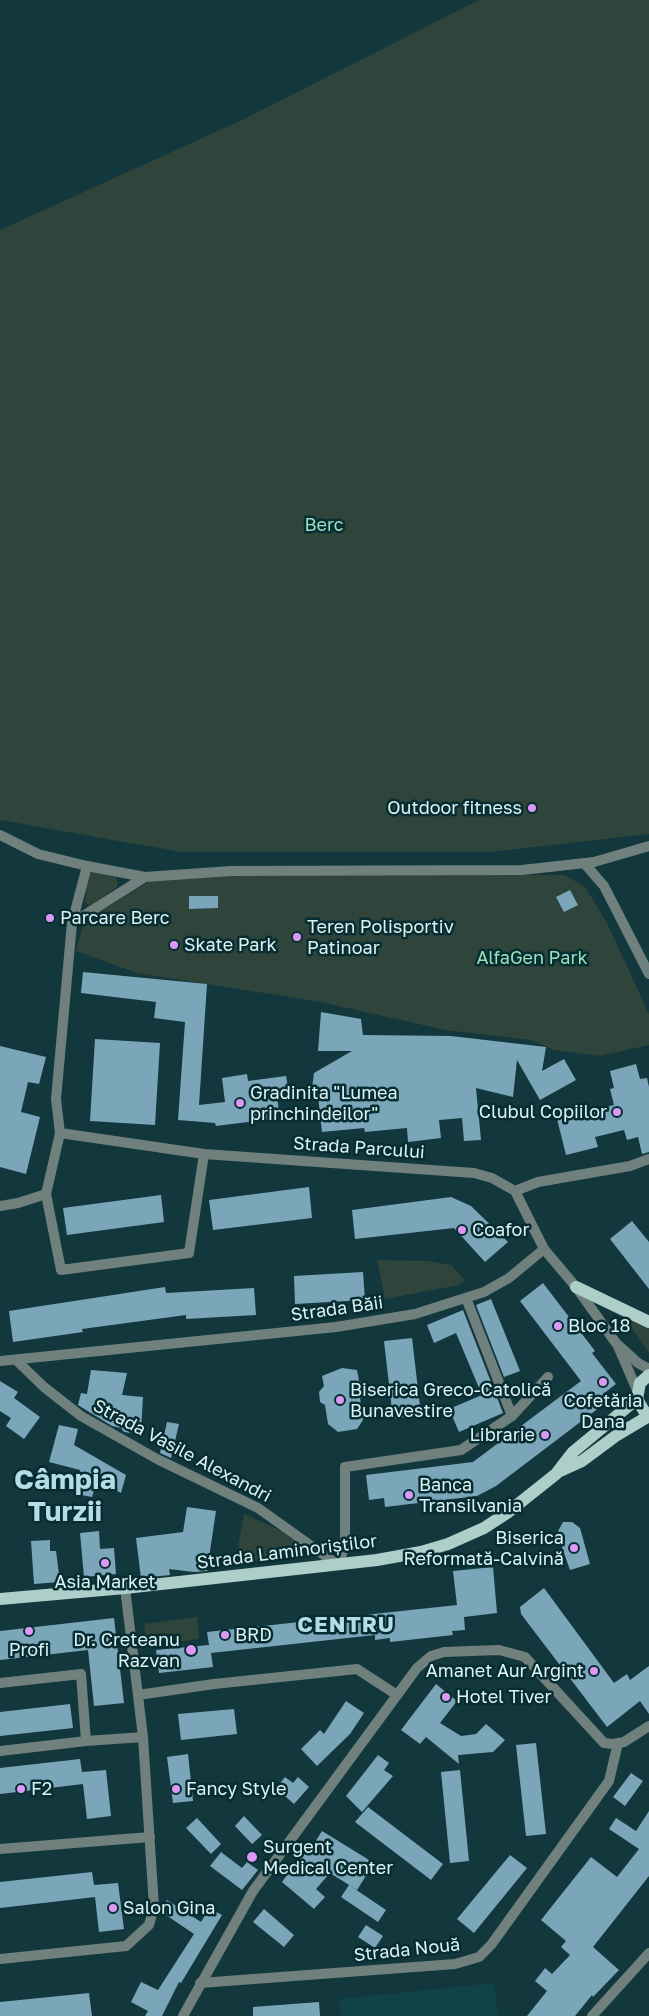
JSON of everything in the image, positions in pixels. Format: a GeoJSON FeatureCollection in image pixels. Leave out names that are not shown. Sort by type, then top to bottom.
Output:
{"type":"FeatureCollection","features":[{"type":"Feature","properties":{"kind":"main road"},"geometry":{"type":"LineString","coordinates":[[576,1287],[649,1322]]}},
{"type":"Feature","properties":{"kind":"main road","name":"Strada Laminoriștilor"},"geometry":{"type":"LineString","coordinates":[[556,1474],[573,1452],[637,1395],[640,1383],[649,1374]]}},
{"type":"Feature","properties":{"kind":"main road"},"geometry":{"type":"LineString","coordinates":[[637,1395],[644,1412],[649,1415]]}},
{"type":"Feature","properties":{"kind":"main road","name":"Strada Laminoriștilor"},"geometry":{"type":"LineString","coordinates":[[0,1599],[125,1588],[338,1564],[421,1552],[448,1544],[484,1528],[507,1513],[556,1474],[582,1461],[617,1435],[649,1415]]}},
{"type":"Feature","properties":{"kind":"street"},"geometry":{"type":"LineString","coordinates":[[0,835],[38,854],[145,877],[232,871],[522,870],[584,863],[621,855],[649,846]]}},
{"type":"Feature","properties":{"kind":"street"},"geometry":{"type":"LineString","coordinates":[[584,863],[604,886],[649,974]]}},
{"type":"Feature","properties":{"kind":"street"},"geometry":{"type":"LineString","coordinates":[[87,866],[72,923],[56,1099],[60,1133],[46,1194],[61,1270],[189,1253],[204,1154]]}},
{"type":"Feature","properties":{"kind":"street"},"geometry":{"type":"LineString","coordinates":[[72,923],[145,877]]}},
{"type":"Feature","properties":{"kind":"street","name":"Strada Parcului"},"geometry":{"type":"LineString","coordinates":[[60,1133],[204,1154],[474,1173],[492,1178],[515,1191]]}},
{"type":"Feature","properties":{"kind":"street"},"geometry":{"type":"LineString","coordinates":[[649,1159],[630,1166],[538,1182],[515,1191],[544,1249],[576,1287],[616,1343],[638,1363],[649,1369]]}},
{"type":"Feature","properties":{"kind":"street"},"geometry":{"type":"LineString","coordinates":[[0,1206],[18,1203],[46,1194]]}},
{"type":"Feature","properties":{"kind":"street","name":"Strada Băii"},"geometry":{"type":"LineString","coordinates":[[0,1361],[336,1328],[415,1314],[484,1292],[509,1278],[544,1249]]}},
{"type":"Feature","properties":{"kind":"street"},"geometry":{"type":"LineString","coordinates":[[466,1298],[512,1416]]}},
{"type":"Feature","properties":{"kind":"street"},"geometry":{"type":"LineString","coordinates":[[616,1343],[637,1395]]}},
{"type":"Feature","properties":{"kind":"street","name":"Strada Vasile Alexandri"},"geometry":{"type":"LineString","coordinates":[[16,1360],[44,1387],[81,1416],[157,1459],[258,1508],[338,1564]]}},
{"type":"Feature","properties":{"kind":"street"},"geometry":{"type":"LineString","coordinates":[[338,1564],[345,1545],[345,1467],[461,1450],[512,1416],[548,1377]]}},
{"type":"Feature","properties":{"kind":"street"},"geometry":{"type":"LineString","coordinates":[[0,1959],[126,1946],[149,1925],[154,1907],[143,1737],[125,1588]]}},
{"type":"Feature","properties":{"kind":"street"},"geometry":{"type":"LineString","coordinates":[[182,2016],[253,1891],[417,1668],[431,1656],[477,1650],[514,1652],[525,1657],[604,1743],[624,1742],[648,1729]]}},
{"type":"Feature","properties":{"kind":"street"},"geometry":{"type":"LineString","coordinates":[[138,1695],[214,1684],[357,1669],[397,1695]]}},
{"type":"Feature","properties":{"kind":"street"},"geometry":{"type":"LineString","coordinates":[[0,1683],[81,1674],[86,1741]]}},
{"type":"Feature","properties":{"kind":"street"},"geometry":{"type":"LineString","coordinates":[[0,1751],[86,1741],[143,1737]]}},
{"type":"Feature","properties":{"kind":"street","name":"Strada Nouă"},"geometry":{"type":"LineString","coordinates":[[200,1984],[455,1964],[479,1957],[491,1944],[609,1781],[618,1743]]}},
{"type":"Feature","properties":{"kind":"street"},"geometry":{"type":"LineString","coordinates":[[0,1849],[150,1837]]}},
{"type":"Feature","properties":{"kind":"street"},"geometry":{"type":"LineString","coordinates":[[592,2016],[649,1953]]}},
{"type":"Feature","properties":{"kind":"shaded area"},"geometry":{"type":"Polygon","coordinates":[[[494,1983],[498,2016],[341,2016],[339,1999],[494,1983]]]}},
{"type":"Feature","properties":{"kind":"green space","name":"Berc"},"geometry":{"type":"Polygon","coordinates":[[[479,0],[649,0],[649,834],[491,852],[181,852],[0,820],[0,230],[244,119],[479,0]]]}},
{"type":"Feature","properties":{"kind":"green space"},"geometry":{"type":"Polygon","coordinates":[[[91,872],[115,875],[118,883],[116,888],[90,906],[85,902],[88,877],[91,872]]]}},
{"type":"Feature","properties":{"kind":"green space","name":"AlfaGen Park"},"geometry":{"type":"Polygon","coordinates":[[[367,874],[565,875],[585,887],[607,923],[649,1014],[649,1045],[599,1056],[554,1050],[531,1040],[445,1030],[321,1002],[137,973],[76,951],[84,921],[152,880],[206,876],[367,874]]]}},
{"type":"Feature","properties":{"kind":"green space"},"geometry":{"type":"Polygon","coordinates":[[[377,1260],[429,1261],[451,1265],[465,1280],[459,1285],[385,1299],[377,1260]]]}},
{"type":"Feature","properties":{"kind":"green space"},"geometry":{"type":"Polygon","coordinates":[[[622,1314],[649,1328],[649,1353],[622,1314]]]}},
{"type":"Feature","properties":{"kind":"green space"},"geometry":{"type":"Polygon","coordinates":[[[244,1514],[295,1537],[308,1550],[299,1556],[235,1563],[244,1514]]]}},
{"type":"Feature","properties":{"kind":"green space"},"geometry":{"type":"Polygon","coordinates":[[[197,1617],[199,1639],[147,1646],[144,1624],[197,1617]]]}},
{"type":"Feature","properties":{"kind":"building"},"geometry":{"type":"Polygon","coordinates":[[[570,890],[578,905],[564,912],[556,897],[570,890]]]}},
{"type":"Feature","properties":{"kind":"building"},"geometry":{"type":"Polygon","coordinates":[[[189,896],[218,896],[218,908],[189,909],[189,896]]]}},
{"type":"Feature","properties":{"kind":"building"},"geometry":{"type":"Polygon","coordinates":[[[83,972],[207,984],[199,1105],[225,1102],[222,1078],[247,1074],[248,1081],[286,1076],[288,1088],[276,1089],[280,1118],[216,1126],[215,1123],[178,1120],[185,1022],[154,1018],[156,1002],[81,993],[83,972]]]}},
{"type":"Feature","properties":{"kind":"building"},"geometry":{"type":"Polygon","coordinates":[[[321,1012],[361,1019],[363,1035],[451,1036],[546,1047],[542,1071],[564,1059],[576,1080],[540,1100],[517,1060],[513,1097],[476,1088],[481,1140],[464,1141],[462,1118],[439,1120],[441,1138],[408,1142],[407,1128],[365,1132],[364,1128],[322,1132],[318,1096],[311,1096],[314,1073],[352,1051],[318,1051],[321,1012]]]}},
{"type":"Feature","properties":{"kind":"building"},"geometry":{"type":"Polygon","coordinates":[[[95,1039],[160,1043],[155,1125],[90,1121],[95,1039]]]}},
{"type":"Feature","properties":{"kind":"building"},"geometry":{"type":"Polygon","coordinates":[[[0,1046],[46,1057],[39,1084],[28,1082],[21,1112],[40,1117],[26,1174],[0,1167],[0,1046]]]}},
{"type":"Feature","properties":{"kind":"building","name":"Clubul Copiilor"},"geometry":{"type":"Polygon","coordinates":[[[636,1064],[640,1079],[647,1078],[649,1087],[649,1152],[642,1154],[638,1137],[627,1140],[624,1130],[595,1137],[598,1147],[566,1155],[557,1119],[614,1105],[610,1089],[614,1088],[610,1071],[636,1064]]]}},
{"type":"Feature","properties":{"kind":"building"},"geometry":{"type":"Polygon","coordinates":[[[309,1187],[312,1218],[213,1230],[209,1200],[309,1187]]]}},
{"type":"Feature","properties":{"kind":"building"},"geometry":{"type":"Polygon","coordinates":[[[161,1195],[164,1222],[67,1235],[63,1208],[161,1195]]]}},
{"type":"Feature","properties":{"kind":"building"},"geometry":{"type":"Polygon","coordinates":[[[451,1197],[471,1206],[508,1242],[485,1262],[454,1228],[355,1239],[352,1210],[451,1197]]]}},
{"type":"Feature","properties":{"kind":"building"},"geometry":{"type":"Polygon","coordinates":[[[632,1221],[649,1242],[649,1289],[610,1239],[632,1221]]]}},
{"type":"Feature","properties":{"kind":"building"},"geometry":{"type":"Polygon","coordinates":[[[363,1272],[365,1300],[295,1304],[294,1276],[363,1272]]]}},
{"type":"Feature","properties":{"kind":"building"},"geometry":{"type":"Polygon","coordinates":[[[543,1283],[595,1351],[592,1353],[616,1384],[603,1394],[608,1401],[496,1486],[477,1496],[385,1507],[384,1498],[369,1500],[366,1475],[473,1462],[581,1381],[520,1301],[543,1283]]]}},
{"type":"Feature","properties":{"kind":"building"},"geometry":{"type":"Polygon","coordinates":[[[165,1287],[166,1293],[254,1288],[256,1315],[186,1319],[186,1315],[82,1329],[83,1332],[13,1342],[9,1311],[165,1287]]]}},
{"type":"Feature","properties":{"kind":"building"},"geometry":{"type":"Polygon","coordinates":[[[491,1299],[520,1371],[504,1377],[476,1305],[491,1299]]]}},
{"type":"Feature","properties":{"kind":"building"},"geometry":{"type":"Polygon","coordinates":[[[463,1310],[503,1413],[459,1432],[449,1409],[482,1395],[456,1333],[434,1343],[427,1325],[463,1310]]]}},
{"type":"Feature","properties":{"kind":"building"},"geometry":{"type":"Polygon","coordinates":[[[412,1338],[421,1415],[393,1419],[384,1341],[412,1338]]]}},
{"type":"Feature","properties":{"kind":"building","name":"Biserica Greco-Catolică Bunavestire"},"geometry":{"type":"Polygon","coordinates":[[[342,1368],[357,1370],[359,1381],[364,1383],[365,1394],[360,1398],[363,1420],[357,1429],[338,1432],[328,1424],[325,1405],[320,1402],[319,1392],[324,1386],[322,1376],[342,1368]]]}},
{"type":"Feature","properties":{"kind":"building"},"geometry":{"type":"Polygon","coordinates":[[[91,1370],[127,1373],[122,1395],[143,1397],[141,1431],[138,1431],[138,1434],[124,1432],[121,1428],[112,1426],[78,1405],[81,1393],[87,1394],[91,1370]]]}},
{"type":"Feature","properties":{"kind":"building"},"geometry":{"type":"Polygon","coordinates":[[[0,1381],[18,1392],[14,1398],[40,1417],[24,1439],[6,1426],[11,1418],[0,1411],[0,1381]]]}},
{"type":"Feature","properties":{"kind":"building"},"geometry":{"type":"Polygon","coordinates":[[[167,1422],[179,1424],[171,1458],[160,1453],[167,1422]]]}},
{"type":"Feature","properties":{"kind":"building"},"geometry":{"type":"Polygon","coordinates":[[[59,1425],[78,1429],[74,1445],[126,1475],[121,1493],[97,1480],[92,1497],[76,1494],[80,1470],[49,1462],[59,1425]]]}},
{"type":"Feature","properties":{"kind":"building"},"geometry":{"type":"Polygon","coordinates":[[[187,1507],[216,1511],[207,1571],[194,1572],[169,1569],[170,1575],[141,1578],[136,1538],[183,1532],[187,1507]]]}},
{"type":"Feature","properties":{"kind":"building","name":"Biserica Reformată-Calvină"},"geometry":{"type":"Polygon","coordinates":[[[563,1522],[572,1522],[580,1528],[590,1564],[570,1570],[557,1533],[563,1522]]]}},
{"type":"Feature","properties":{"kind":"building"},"geometry":{"type":"Polygon","coordinates":[[[99,1531],[100,1549],[114,1548],[116,1574],[84,1577],[80,1533],[99,1531]]]}},
{"type":"Feature","properties":{"kind":"building"},"geometry":{"type":"Polygon","coordinates":[[[50,1540],[50,1551],[56,1551],[60,1582],[34,1584],[31,1541],[50,1540]]]}},
{"type":"Feature","properties":{"kind":"building"},"geometry":{"type":"Polygon","coordinates":[[[493,1567],[497,1613],[464,1617],[465,1630],[452,1631],[453,1635],[390,1642],[390,1638],[375,1640],[375,1635],[211,1653],[213,1667],[159,1673],[156,1650],[209,1645],[207,1632],[457,1605],[453,1571],[493,1567]]]}},
{"type":"Feature","properties":{"kind":"building"},"geometry":{"type":"Polygon","coordinates":[[[544,1588],[614,1683],[627,1674],[630,1680],[649,1666],[649,1714],[640,1701],[607,1727],[521,1614],[520,1607],[544,1588]]]}},
{"type":"Feature","properties":{"kind":"building"},"geometry":{"type":"Polygon","coordinates":[[[114,1618],[124,1703],[94,1706],[88,1650],[0,1660],[0,1631],[114,1618]]]}},
{"type":"Feature","properties":{"kind":"building"},"geometry":{"type":"Polygon","coordinates":[[[436,1684],[457,1701],[440,1723],[461,1736],[476,1734],[486,1724],[505,1740],[493,1752],[458,1755],[459,1764],[426,1737],[420,1744],[401,1730],[436,1684]]]}},
{"type":"Feature","properties":{"kind":"building"},"geometry":{"type":"Polygon","coordinates":[[[346,1701],[364,1713],[350,1734],[317,1766],[301,1749],[320,1730],[324,1734],[346,1701]]]}},
{"type":"Feature","properties":{"kind":"building"},"geometry":{"type":"Polygon","coordinates":[[[70,1704],[73,1728],[0,1736],[0,1712],[70,1704]]]}},
{"type":"Feature","properties":{"kind":"building"},"geometry":{"type":"Polygon","coordinates":[[[234,1709],[237,1734],[181,1740],[178,1714],[234,1709]]]}},
{"type":"Feature","properties":{"kind":"building"},"geometry":{"type":"Polygon","coordinates":[[[536,1743],[546,1834],[526,1836],[516,1745],[536,1743]]]}},
{"type":"Feature","properties":{"kind":"building"},"geometry":{"type":"Polygon","coordinates":[[[188,1754],[193,1801],[173,1803],[167,1757],[188,1754]]]}},
{"type":"Feature","properties":{"kind":"building"},"geometry":{"type":"Polygon","coordinates":[[[378,1755],[389,1763],[384,1770],[393,1776],[362,1812],[346,1796],[378,1755]]]}},
{"type":"Feature","properties":{"kind":"building","name":"F2"},"geometry":{"type":"Polygon","coordinates":[[[80,1759],[82,1772],[106,1770],[111,1816],[87,1819],[83,1784],[0,1794],[0,1768],[80,1759]]]}},
{"type":"Feature","properties":{"kind":"building"},"geometry":{"type":"Polygon","coordinates":[[[460,1770],[469,1861],[450,1863],[441,1772],[460,1770]]]}},
{"type":"Feature","properties":{"kind":"building"},"geometry":{"type":"Polygon","coordinates":[[[631,1773],[643,1781],[625,1806],[613,1797],[631,1773]]]}},
{"type":"Feature","properties":{"kind":"building"},"geometry":{"type":"Polygon","coordinates":[[[285,1777],[293,1783],[298,1777],[309,1787],[294,1804],[276,1788],[285,1777]]]}},
{"type":"Feature","properties":{"kind":"building"},"geometry":{"type":"Polygon","coordinates":[[[368,1807],[443,1864],[431,1880],[355,1822],[368,1807]]]}},
{"type":"Feature","properties":{"kind":"building"},"geometry":{"type":"Polygon","coordinates":[[[649,1811],[649,1876],[593,1947],[619,1970],[593,1997],[592,1995],[575,2016],[527,2016],[547,1991],[535,1981],[545,1968],[552,1974],[570,1955],[561,1947],[566,1941],[541,1920],[591,1857],[617,1877],[639,1849],[609,1829],[616,1818],[636,1831],[649,1811]]]}},
{"type":"Feature","properties":{"kind":"building"},"geometry":{"type":"Polygon","coordinates":[[[244,1816],[262,1835],[252,1844],[235,1826],[244,1816]]]}},
{"type":"Feature","properties":{"kind":"building"},"geometry":{"type":"Polygon","coordinates":[[[197,1818],[221,1844],[211,1854],[186,1828],[197,1818]]]}},
{"type":"Feature","properties":{"kind":"building"},"geometry":{"type":"Polygon","coordinates":[[[322,1831],[374,1863],[357,1890],[330,1873],[316,1889],[325,1897],[314,1909],[282,1882],[304,1852],[307,1855],[322,1831]]]}},
{"type":"Feature","properties":{"kind":"building"},"geometry":{"type":"Polygon","coordinates":[[[221,1852],[242,1868],[247,1862],[258,1870],[242,1890],[210,1866],[221,1852]]]}},
{"type":"Feature","properties":{"kind":"building"},"geometry":{"type":"Polygon","coordinates":[[[510,1855],[527,1868],[474,1933],[457,1919],[510,1855]]]}},
{"type":"Feature","properties":{"kind":"building"},"geometry":{"type":"Polygon","coordinates":[[[92,1872],[94,1885],[118,1883],[124,1929],[99,1932],[95,1897],[0,1908],[0,1882],[92,1872]]]}},
{"type":"Feature","properties":{"kind":"building"},"geometry":{"type":"Polygon","coordinates":[[[349,1885],[386,1910],[378,1922],[341,1897],[349,1885]]]}},
{"type":"Feature","properties":{"kind":"building"},"geometry":{"type":"Polygon","coordinates":[[[167,1900],[201,1922],[209,1908],[222,1915],[181,1983],[179,1982],[162,2016],[145,2016],[148,2011],[131,2002],[141,1982],[158,1990],[194,1934],[160,1911],[167,1900]]]}},
{"type":"Feature","properties":{"kind":"building"},"geometry":{"type":"Polygon","coordinates":[[[264,1909],[294,1935],[284,1947],[253,1922],[264,1909]]]}},
{"type":"Feature","properties":{"kind":"building"},"geometry":{"type":"Polygon","coordinates":[[[366,1925],[383,1936],[375,1948],[358,1937],[366,1925]]]}},
{"type":"Feature","properties":{"kind":"building"},"geometry":{"type":"Polygon","coordinates":[[[89,1993],[92,2016],[0,2016],[0,2002],[89,1993]]]}},
{"type":"Feature","properties":{"kind":"building"},"geometry":{"type":"Polygon","coordinates":[[[319,2002],[320,2016],[253,2016],[253,2007],[319,2002]]]}},
{"type":"Feature","properties":{"kind":"place","name":"Outdoor fitness"},"geometry":{"type":"Point","coordinates":[532,808]}},
{"type":"Feature","properties":{"kind":"place","name":"Parcare Berc"},"geometry":{"type":"Point","coordinates":[50,918]}},
{"type":"Feature","properties":{"kind":"place","name":"Teren Polisportiv Patinoar"},"geometry":{"type":"Point","coordinates":[297,937]}},
{"type":"Feature","properties":{"kind":"place","name":"Skate Park"},"geometry":{"type":"Point","coordinates":[174,945]}},
{"type":"Feature","properties":{"kind":"place","name":"Gradinita \"Lumea princhindeilor\""},"geometry":{"type":"Point","coordinates":[240,1103]}},
{"type":"Feature","properties":{"kind":"place","name":"Clubul Copiilor"},"geometry":{"type":"Point","coordinates":[617,1112]}},
{"type":"Feature","properties":{"kind":"place","name":"Coafor"},"geometry":{"type":"Point","coordinates":[462,1230]}},
{"type":"Feature","properties":{"kind":"place","name":"Bloc 18"},"geometry":{"type":"Point","coordinates":[558,1326]}},
{"type":"Feature","properties":{"kind":"place","name":"Cofetăria Dana"},"geometry":{"type":"Point","coordinates":[603,1382]}},
{"type":"Feature","properties":{"kind":"place","name":"Biserica Greco-Catolică Bunavestire"},"geometry":{"type":"Point","coordinates":[340,1400]}},
{"type":"Feature","properties":{"kind":"place","name":"Librarie"},"geometry":{"type":"Point","coordinates":[545,1435]}},
{"type":"Feature","properties":{"kind":"place","name":"Banca Transilvania"},"geometry":{"type":"Point","coordinates":[409,1495]}},
{"type":"Feature","properties":{"kind":"place","name":"Biserica Reformată-Calvină"},"geometry":{"type":"Point","coordinates":[574,1548]}},
{"type":"Feature","properties":{"kind":"place","name":"Asia Market"},"geometry":{"type":"Point","coordinates":[105,1563]}},
{"type":"Feature","properties":{"kind":"place","name":"Profi"},"geometry":{"type":"Point","coordinates":[29,1631]}},
{"type":"Feature","properties":{"kind":"place","name":"BRD"},"geometry":{"type":"Point","coordinates":[225,1635]}},
{"type":"Feature","properties":{"kind":"place","name":"Dr. Creteanu Razvan"},"geometry":{"type":"Point","coordinates":[191,1650]}},
{"type":"Feature","properties":{"kind":"place","name":"Amanet Aur Argint"},"geometry":{"type":"Point","coordinates":[594,1671]}},
{"type":"Feature","properties":{"kind":"place","name":"Hotel Tiver"},"geometry":{"type":"Point","coordinates":[446,1697]}},
{"type":"Feature","properties":{"kind":"place","name":"F2"},"geometry":{"type":"Point","coordinates":[21,1789]}},
{"type":"Feature","properties":{"kind":"place","name":"Fancy Style"},"geometry":{"type":"Point","coordinates":[176,1789]}},
{"type":"Feature","properties":{"kind":"place","name":"Surgent Medical Center"},"geometry":{"type":"Point","coordinates":[252,1857]}},
{"type":"Feature","properties":{"kind":"place","name":"Salon Gina"},"geometry":{"type":"Point","coordinates":[113,1908]}},
{"type":"Feature","properties":{"kind":"district","name":"Câmpia Turzii"},"geometry":{"type":"Point","coordinates":[65,1496]}},
{"type":"Feature","properties":{"kind":"district","name":"CENTRU"},"geometry":{"type":"Point","coordinates":[346,1625]}}]}
